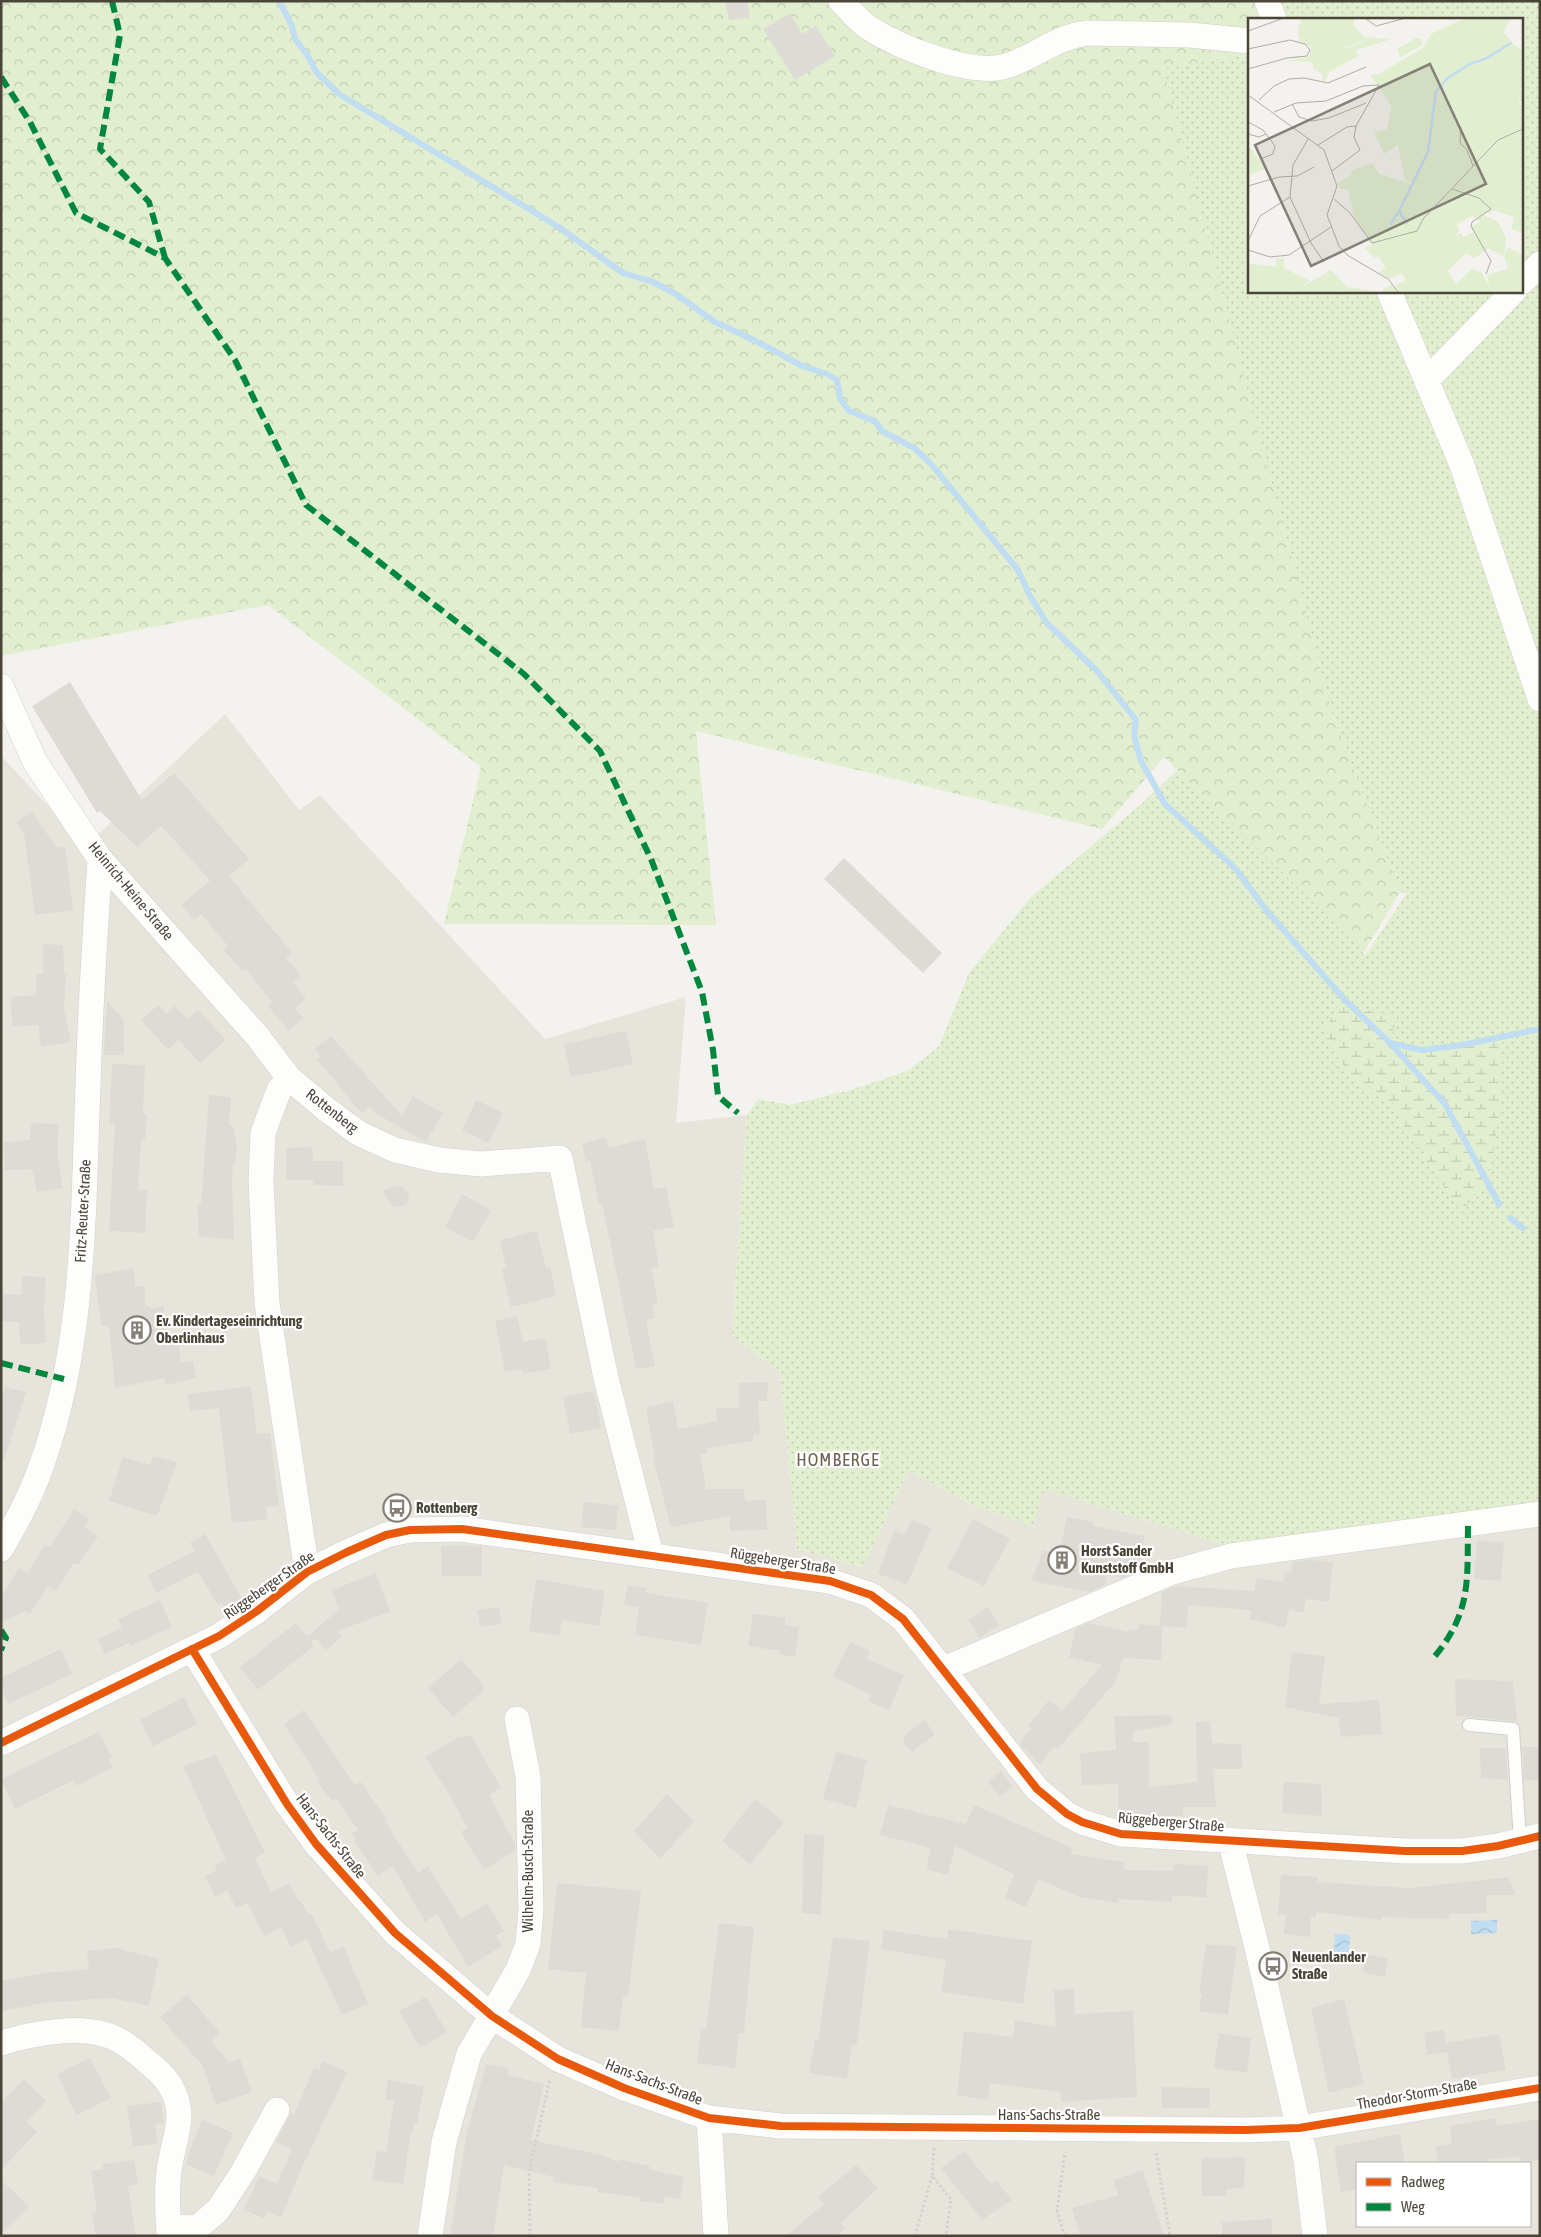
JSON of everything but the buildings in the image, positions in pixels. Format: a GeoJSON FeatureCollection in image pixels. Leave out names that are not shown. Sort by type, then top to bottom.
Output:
{"type":"FeatureCollection","features":[{"type":"Feature","properties":{"kind":"street"},"geometry":{"type":"LineString","coordinates":[[841,1],[868,28],[908,47],[955,63],[985,69],[1006,66],[1070,35],[1087,33],[1190,34],[1248,41]]}},
{"type":"Feature","properties":{"kind":"street"},"geometry":{"type":"LineString","coordinates":[[1267,1],[1274,18]]}},
{"type":"Feature","properties":{"kind":"street"},"geometry":{"type":"LineString","coordinates":[[1524,280],[1540,264]]}},
{"type":"Feature","properties":{"kind":"street"},"geometry":{"type":"LineString","coordinates":[[1389,292],[1462,465],[1540,699]]}},
{"type":"Feature","properties":{"kind":"street"},"geometry":{"type":"LineString","coordinates":[[1427,380],[1513,292]]}},
{"type":"Feature","properties":{"kind":"street","name":"Heinrich-Heine-Straße"},"geometry":{"type":"LineString","coordinates":[[1,686],[35,762],[100,859],[258,1037],[290,1078]]}},
{"type":"Feature","properties":{"kind":"street","name":"Fritz-Reuter-Straße"},"geometry":{"type":"LineString","coordinates":[[1,1549],[21,1515],[42,1464],[55,1418],[75,1321],[82,1245],[88,1068],[100,859]]}},
{"type":"Feature","properties":{"kind":"street"},"geometry":{"type":"LineString","coordinates":[[290,1078],[279,1090],[263,1133],[261,1181],[266,1303],[307,1572]]}},
{"type":"Feature","properties":{"kind":"street","name":"Rottenberg"},"geometry":{"type":"LineString","coordinates":[[290,1078],[358,1133],[395,1150],[439,1160],[481,1164],[560,1158],[606,1378],[651,1555]]}},
{"type":"Feature","properties":{"kind":"street"},"geometry":{"type":"LineString","coordinates":[[944,1669],[1170,1573],[1231,1556],[1540,1514]]}},
{"type":"Feature","properties":{"kind":"street","name":"Rüggeberger Straße"},"geometry":{"type":"LineString","coordinates":[[1,1743],[244,1620],[307,1572],[386,1535],[410,1530],[462,1530],[830,1581],[871,1595],[903,1619],[1026,1776],[1067,1814],[1082,1822],[1121,1834],[1414,1851],[1462,1851],[1530,1838]]}},
{"type":"Feature","properties":{"kind":"street","name":"Hans-Sachs-Straße"},"geometry":{"type":"LineString","coordinates":[[192,1648],[287,1804],[316,1844],[395,1933],[492,2016],[555,2056],[624,2088],[710,2118],[781,2126],[1152,2130],[1299,2128]]}},
{"type":"Feature","properties":{"kind":"street","name":"Wilhelm-Busch-Straße"},"geometry":{"type":"LineString","coordinates":[[430,2236],[444,2142],[469,2054],[518,1970],[528,1944],[531,1910],[528,1776],[517,1719]]}},
{"type":"Feature","properties":{"kind":"street"},"geometry":{"type":"LineString","coordinates":[[1230,1840],[1306,2160],[1315,2236]]}},
{"type":"Feature","properties":{"kind":"street"},"geometry":{"type":"LineString","coordinates":[[1,2043],[26,2036],[62,2031],[97,2033],[119,2040],[167,2078],[174,2090],[179,2116],[169,2171],[167,2206],[169,2232],[197,2228],[218,2210],[243,2172],[277,2110]]}},
{"type":"Feature","properties":{"kind":"street","name":"Theodor-Storm-Straße"},"geometry":{"type":"LineString","coordinates":[[1299,2128],[1540,2088]]}},
{"type":"Feature","properties":{"kind":"street"},"geometry":{"type":"LineString","coordinates":[[710,2118],[716,2236]]}},
{"type":"Feature","properties":{"kind":"lane","name":"Rüggeberger Straße"},"geometry":{"type":"LineString","coordinates":[[1469,1725],[1513,1729],[1530,1838]]}},
{"type":"Feature","properties":{"kind":"path"},"geometry":{"type":"LineString","coordinates":[[530,2236],[529,2171],[555,2056]]}},
{"type":"Feature","properties":{"kind":"path"},"geometry":{"type":"LineString","coordinates":[[915,2236],[932,2176],[935,2128]]}},
{"type":"Feature","properties":{"kind":"path"},"geometry":{"type":"LineString","coordinates":[[1152,2130],[1170,2236]]}},
{"type":"Feature","properties":{"kind":"path"},"geometry":{"type":"LineString","coordinates":[[932,2176],[951,2200],[946,2236]]}},
{"type":"Feature","properties":{"kind":"shaded area"},"geometry":{"type":"Polygon","coordinates":[[[225,714],[299,810],[320,795],[545,1039],[686,997],[676,1123],[747,1115],[732,1335],[780,1372],[797,1549],[863,1567],[909,1470],[970,1504],[1032,1526],[1044,1489],[1226,1545],[1540,1508],[1540,2236],[1,2236],[1,756],[86,846],[225,714]]]}},
{"type":"Feature","properties":{"kind":"green space"},"geometry":{"type":"Polygon","coordinates":[[[1,1],[1259,1],[1263,18],[1248,18],[1248,55],[1163,68],[1332,712],[1400,892],[1364,952],[1164,757],[1102,829],[696,731],[716,925],[444,924],[481,767],[268,605],[1,656],[1,1]]]}},
{"type":"Feature","properties":{"kind":"green space"},"geometry":{"type":"Polygon","coordinates":[[[1259,1],[1540,1],[1540,1508],[1226,1545],[1044,1489],[1033,1526],[970,1504],[909,1470],[863,1567],[797,1549],[780,1372],[732,1335],[747,1115],[758,1099],[790,1105],[847,1091],[908,1071],[939,1046],[969,973],[1031,897],[1139,806],[1228,723],[1365,956],[1407,893],[1400,892],[1332,712],[1163,68],[1248,55],[1248,292],[1524,292],[1524,18],[1263,18],[1259,1]]]}},
{"type":"Feature","properties":{"kind":"green space"},"geometry":{"type":"Polygon","coordinates":[[[1338,1006],[1397,1015],[1390,1043],[1422,1050],[1502,1037],[1502,1098],[1488,1184],[1460,1211],[1399,1119],[1394,1104],[1359,1086],[1322,1036],[1338,1006]]]}},
{"type":"Feature","properties":{"kind":"water"},"geometry":{"type":"Polygon","coordinates":[[[1497,1920],[1497,1933],[1471,1934],[1471,1921],[1497,1920]]]}},
{"type":"Feature","properties":{"kind":"water"},"geometry":{"type":"Polygon","coordinates":[[[1335,1934],[1350,1935],[1348,1964],[1333,1963],[1335,1934]]]}},
{"type":"Feature","properties":{"kind":"waterway"},"geometry":{"type":"LineString","coordinates":[[279,1],[292,26],[295,39],[308,56],[316,72],[339,94],[557,226],[623,273],[653,282],[676,294],[715,322],[760,343],[802,366],[827,374],[837,380],[840,398],[849,411],[875,421],[882,431],[914,448],[931,464],[1018,570],[1029,594],[1046,622],[1097,671],[1136,720],[1134,735],[1141,761],[1165,804],[1236,869],[1266,910],[1344,999],[1390,1043],[1422,1050],[1462,1045],[1540,1029]]}},
{"type":"Feature","properties":{"kind":"waterway"},"geometry":{"type":"LineString","coordinates":[[1390,1043],[1445,1104],[1499,1204]]}},
{"type":"Feature","properties":{"kind":"waterway"},"geometry":{"type":"LineString","coordinates":[[1510,1218],[1523,1228]]}},
{"type":"Feature","properties":{"kind":"marked path"},"geometry":{"type":"LineString","coordinates":[[112,1],[120,35],[100,149],[149,202],[165,258]]}},
{"type":"Feature","properties":{"kind":"marked path"},"geometry":{"type":"LineString","coordinates":[[1,77],[30,122],[76,213],[165,258],[235,360],[306,505],[524,674],[600,751],[651,859],[702,992],[713,1050],[718,1096],[738,1113]]}},
{"type":"Feature","properties":{"kind":"marked path"},"geometry":{"type":"LineString","coordinates":[[1,1363],[64,1379]]}},
{"type":"Feature","properties":{"kind":"marked path"},"geometry":{"type":"LineString","coordinates":[[1435,1656],[1456,1624],[1465,1594],[1468,1562],[1468,1524]]}},
{"type":"Feature","properties":{"kind":"marked path"},"geometry":{"type":"LineString","coordinates":[[1,1630],[6,1638],[1,1650]]}},
{"type":"Feature","properties":{"kind":"cycle path"},"geometry":{"type":"LineString","coordinates":[[1,1743],[219,1636],[257,1611],[307,1572],[347,1552],[386,1535],[410,1530],[462,1529],[830,1581],[871,1595],[903,1619],[1037,1789],[1067,1814],[1082,1822],[1121,1834],[1405,1851],[1462,1851],[1498,1846],[1540,1836]]}},
{"type":"Feature","properties":{"kind":"cycle path"},"geometry":{"type":"LineString","coordinates":[[192,1649],[287,1804],[316,1844],[395,1933],[492,2016],[558,2059],[624,2088],[709,2118],[781,2126],[1245,2130],[1299,2128],[1540,2088]]}},
{"type":"Feature","properties":{"kind":"place","name":"Ev. Kindertageseinrichtung Oberlinhaus"},"geometry":{"type":"Point","coordinates":[137,1330]}},
{"type":"Feature","properties":{"kind":"place","name":"Rottenberg"},"geometry":{"type":"Point","coordinates":[397,1508]}},
{"type":"Feature","properties":{"kind":"place","name":"Horst Sander Kunststoff GmbH"},"geometry":{"type":"Point","coordinates":[1062,1560]}},
{"type":"Feature","properties":{"kind":"place","name":"Neuenlander Straße"},"geometry":{"type":"Point","coordinates":[1273,1966]}},
{"type":"Feature","properties":{"kind":"district","name":"HOMBERGE"},"geometry":{"type":"Point","coordinates":[838,1460]}}]}
